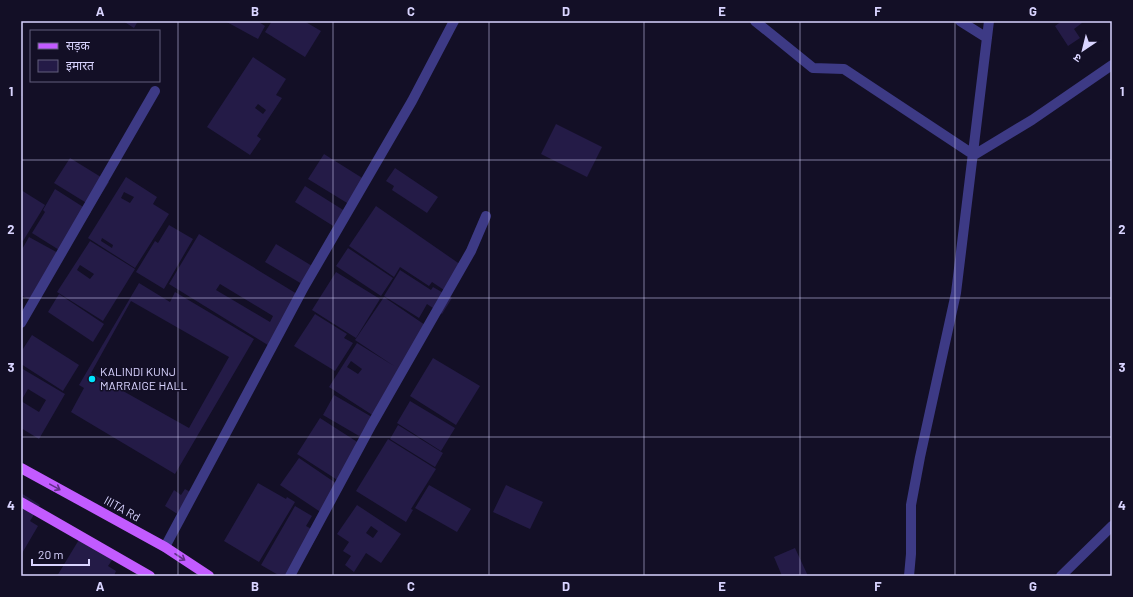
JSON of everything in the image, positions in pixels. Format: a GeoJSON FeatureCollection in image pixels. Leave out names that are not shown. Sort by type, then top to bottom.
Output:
{"type":"FeatureCollection","features":[{"type":"Feature","properties":{"kind":"main road","name":"IIITA Rd"},"geometry":{"type":"LineString","coordinates":[[21,468],[165,547],[209,576]]}},
{"type":"Feature","properties":{"kind":"main road"},"geometry":{"type":"LineString","coordinates":[[21,502],[150,576]]}},
{"type":"Feature","properties":{"kind":"street"},"geometry":{"type":"LineString","coordinates":[[165,547],[304,288],[412,101],[454,21]]}},
{"type":"Feature","properties":{"kind":"street"},"geometry":{"type":"LineString","coordinates":[[755,21],[813,68],[844,69],[974,155]]}},
{"type":"Feature","properties":{"kind":"street"},"geometry":{"type":"LineString","coordinates":[[960,21],[987,38]]}},
{"type":"Feature","properties":{"kind":"street"},"geometry":{"type":"LineString","coordinates":[[909,576],[911,505],[956,293],[974,155],[989,21]]}},
{"type":"Feature","properties":{"kind":"street"},"geometry":{"type":"LineString","coordinates":[[974,155],[1032,120],[1112,65]]}},
{"type":"Feature","properties":{"kind":"street"},"geometry":{"type":"LineString","coordinates":[[21,323],[155,91]]}},
{"type":"Feature","properties":{"kind":"street"},"geometry":{"type":"LineString","coordinates":[[290,576],[372,424],[471,251],[486,216]]}},
{"type":"Feature","properties":{"kind":"street"},"geometry":{"type":"LineString","coordinates":[[1061,576],[1112,526]]}},
{"type":"Feature","properties":{"kind":"building"},"geometry":{"type":"Polygon","coordinates":[[[123,21],[138,21],[134,28],[123,21]]]}},
{"type":"Feature","properties":{"kind":"building"},"geometry":{"type":"Polygon","coordinates":[[[225,21],[259,21],[265,26],[258,39],[225,21]]]}},
{"type":"Feature","properties":{"kind":"building"},"geometry":{"type":"Polygon","coordinates":[[[272,21],[304,21],[321,31],[305,57],[265,32],[272,21]]]}},
{"type":"Feature","properties":{"kind":"building"},"geometry":{"type":"Polygon","coordinates":[[[1062,21],[1080,21],[1082,23],[1074,29],[1080,38],[1068,46],[1055,26],[1062,21]]]}},
{"type":"Feature","properties":{"kind":"building"},"geometry":{"type":"Polygon","coordinates":[[[253,57],[286,79],[276,95],[282,98],[257,136],[261,139],[250,155],[207,127],[253,57]],[[258,104],[255,108],[263,114],[266,110],[258,104]]]}},
{"type":"Feature","properties":{"kind":"building"},"geometry":{"type":"Polygon","coordinates":[[[556,124],[602,147],[587,177],[541,154],[556,124]]]}},
{"type":"Feature","properties":{"kind":"building"},"geometry":{"type":"Polygon","coordinates":[[[324,154],[367,181],[352,206],[308,179],[324,154]]]}},
{"type":"Feature","properties":{"kind":"building"},"geometry":{"type":"Polygon","coordinates":[[[70,158],[109,182],[93,207],[54,183],[70,158]]]}},
{"type":"Feature","properties":{"kind":"building"},"geometry":{"type":"Polygon","coordinates":[[[395,168],[438,197],[427,213],[392,190],[394,186],[386,181],[395,168]]]}},
{"type":"Feature","properties":{"kind":"building"},"geometry":{"type":"Polygon","coordinates":[[[126,177],[157,197],[153,204],[169,214],[135,268],[88,238],[126,177]],[[124,192],[121,198],[130,203],[134,197],[124,192]],[[102,238],[101,241],[112,248],[113,245],[102,238]]]}},
{"type":"Feature","properties":{"kind":"building"},"geometry":{"type":"Polygon","coordinates":[[[305,186],[348,213],[338,229],[295,202],[305,186]]]}},
{"type":"Feature","properties":{"kind":"building"},"geometry":{"type":"Polygon","coordinates":[[[55,189],[91,212],[64,253],[32,233],[45,212],[43,210],[55,189]]]}},
{"type":"Feature","properties":{"kind":"building"},"geometry":{"type":"Polygon","coordinates":[[[21,190],[45,205],[23,241],[21,240],[21,190]]]}},
{"type":"Feature","properties":{"kind":"building"},"geometry":{"type":"Polygon","coordinates":[[[376,206],[464,267],[447,292],[432,282],[429,286],[400,267],[394,277],[349,246],[376,206]]]}},
{"type":"Feature","properties":{"kind":"building"},"geometry":{"type":"Polygon","coordinates":[[[169,225],[193,239],[164,289],[136,272],[155,241],[158,243],[169,225]]]}},
{"type":"Feature","properties":{"kind":"building"},"geometry":{"type":"Polygon","coordinates":[[[199,234],[302,297],[271,347],[169,284],[199,234]],[[220,284],[216,290],[270,322],[273,316],[220,284]]]}},
{"type":"Feature","properties":{"kind":"building"},"geometry":{"type":"Polygon","coordinates":[[[29,237],[60,254],[33,302],[21,295],[21,251],[29,237]]]}},
{"type":"Feature","properties":{"kind":"building"},"geometry":{"type":"Polygon","coordinates":[[[90,241],[135,269],[103,321],[57,292],[90,241]],[[80,265],[77,270],[90,279],[94,274],[80,265]]]}},
{"type":"Feature","properties":{"kind":"building"},"geometry":{"type":"Polygon","coordinates":[[[276,244],[317,269],[307,287],[265,262],[276,244]]]}},
{"type":"Feature","properties":{"kind":"building"},"geometry":{"type":"Polygon","coordinates":[[[348,248],[393,278],[381,296],[336,266],[348,248]]]}},
{"type":"Feature","properties":{"kind":"building"},"geometry":{"type":"Polygon","coordinates":[[[400,270],[431,290],[433,287],[452,298],[442,314],[427,304],[419,318],[384,296],[400,270]]]}},
{"type":"Feature","properties":{"kind":"building"},"geometry":{"type":"Polygon","coordinates":[[[336,272],[380,299],[356,338],[312,310],[336,272]]]}},
{"type":"Feature","properties":{"kind":"building","name":"KALINDI KUNJ MARRAIGE HALL"},"geometry":{"type":"Polygon","coordinates":[[[139,283],[170,302],[175,292],[254,339],[175,474],[71,412],[84,388],[79,385],[139,283]],[[131,301],[91,373],[189,428],[229,357],[131,301]]]}},
{"type":"Feature","properties":{"kind":"building"},"geometry":{"type":"Polygon","coordinates":[[[59,294],[104,324],[93,342],[48,312],[59,294]]]}},
{"type":"Feature","properties":{"kind":"building"},"geometry":{"type":"Polygon","coordinates":[[[384,297],[428,327],[377,418],[329,387],[357,343],[394,366],[355,340],[384,297]],[[351,361],[347,367],[358,374],[362,369],[351,361]]]}},
{"type":"Feature","properties":{"kind":"building"},"geometry":{"type":"Polygon","coordinates":[[[315,314],[347,334],[344,338],[353,343],[335,371],[294,346],[315,314]]]}},
{"type":"Feature","properties":{"kind":"building"},"geometry":{"type":"Polygon","coordinates":[[[32,335],[79,365],[63,391],[21,364],[21,352],[32,335]]]}},
{"type":"Feature","properties":{"kind":"building"},"geometry":{"type":"Polygon","coordinates":[[[433,358],[480,386],[456,425],[410,396],[433,358]]]}},
{"type":"Feature","properties":{"kind":"building"},"geometry":{"type":"Polygon","coordinates":[[[21,368],[65,394],[39,439],[21,428],[21,368]],[[28,389],[21,401],[39,412],[46,400],[28,389]]]}},
{"type":"Feature","properties":{"kind":"building"},"geometry":{"type":"Polygon","coordinates":[[[334,395],[377,420],[366,440],[323,415],[334,395]]]}},
{"type":"Feature","properties":{"kind":"building"},"geometry":{"type":"Polygon","coordinates":[[[410,401],[455,428],[441,451],[397,423],[410,401]]]}},
{"type":"Feature","properties":{"kind":"building"},"geometry":{"type":"Polygon","coordinates":[[[320,418],[365,447],[342,483],[297,454],[320,418]]]}},
{"type":"Feature","properties":{"kind":"building"},"geometry":{"type":"Polygon","coordinates":[[[398,425],[443,453],[435,467],[390,439],[398,425]]]}},
{"type":"Feature","properties":{"kind":"building"},"geometry":{"type":"Polygon","coordinates":[[[388,439],[436,469],[411,509],[413,510],[406,522],[356,491],[388,439]]]}},
{"type":"Feature","properties":{"kind":"building"},"geometry":{"type":"Polygon","coordinates":[[[299,458],[343,488],[325,515],[280,485],[299,458]]]}},
{"type":"Feature","properties":{"kind":"building"},"geometry":{"type":"Polygon","coordinates":[[[258,483],[286,499],[287,497],[295,502],[259,562],[224,541],[258,483]]]}},
{"type":"Feature","properties":{"kind":"building"},"geometry":{"type":"Polygon","coordinates":[[[429,485],[471,509],[457,532],[415,508],[429,485]]]}},
{"type":"Feature","properties":{"kind":"building"},"geometry":{"type":"Polygon","coordinates":[[[506,485],[543,502],[530,529],[493,512],[506,485]]]}},
{"type":"Feature","properties":{"kind":"building"},"geometry":{"type":"Polygon","coordinates":[[[185,489],[195,495],[182,517],[165,506],[174,490],[181,495],[185,489]]]}},
{"type":"Feature","properties":{"kind":"building"},"geometry":{"type":"Polygon","coordinates":[[[21,493],[40,505],[30,521],[38,526],[21,555],[21,493]]]}},
{"type":"Feature","properties":{"kind":"building"},"geometry":{"type":"Polygon","coordinates":[[[357,505],[401,534],[381,563],[366,553],[354,572],[345,565],[351,556],[343,551],[349,542],[337,534],[357,505]],[[371,526],[366,533],[373,538],[378,531],[371,526]]]}},
{"type":"Feature","properties":{"kind":"building"},"geometry":{"type":"Polygon","coordinates":[[[295,506],[312,516],[306,526],[319,533],[294,576],[280,576],[261,565],[295,506]]]}},
{"type":"Feature","properties":{"kind":"building"},"geometry":{"type":"Polygon","coordinates":[[[83,533],[117,553],[108,566],[116,571],[114,576],[57,576],[83,533]]]}},
{"type":"Feature","properties":{"kind":"building"},"geometry":{"type":"Polygon","coordinates":[[[795,548],[808,576],[782,576],[774,557],[795,548]]]}},
{"type":"Feature","properties":{"kind":"place","name":"KALINDI KUNJ MARRAIGE HALL"},"geometry":{"type":"Point","coordinates":[92,379]}}]}
